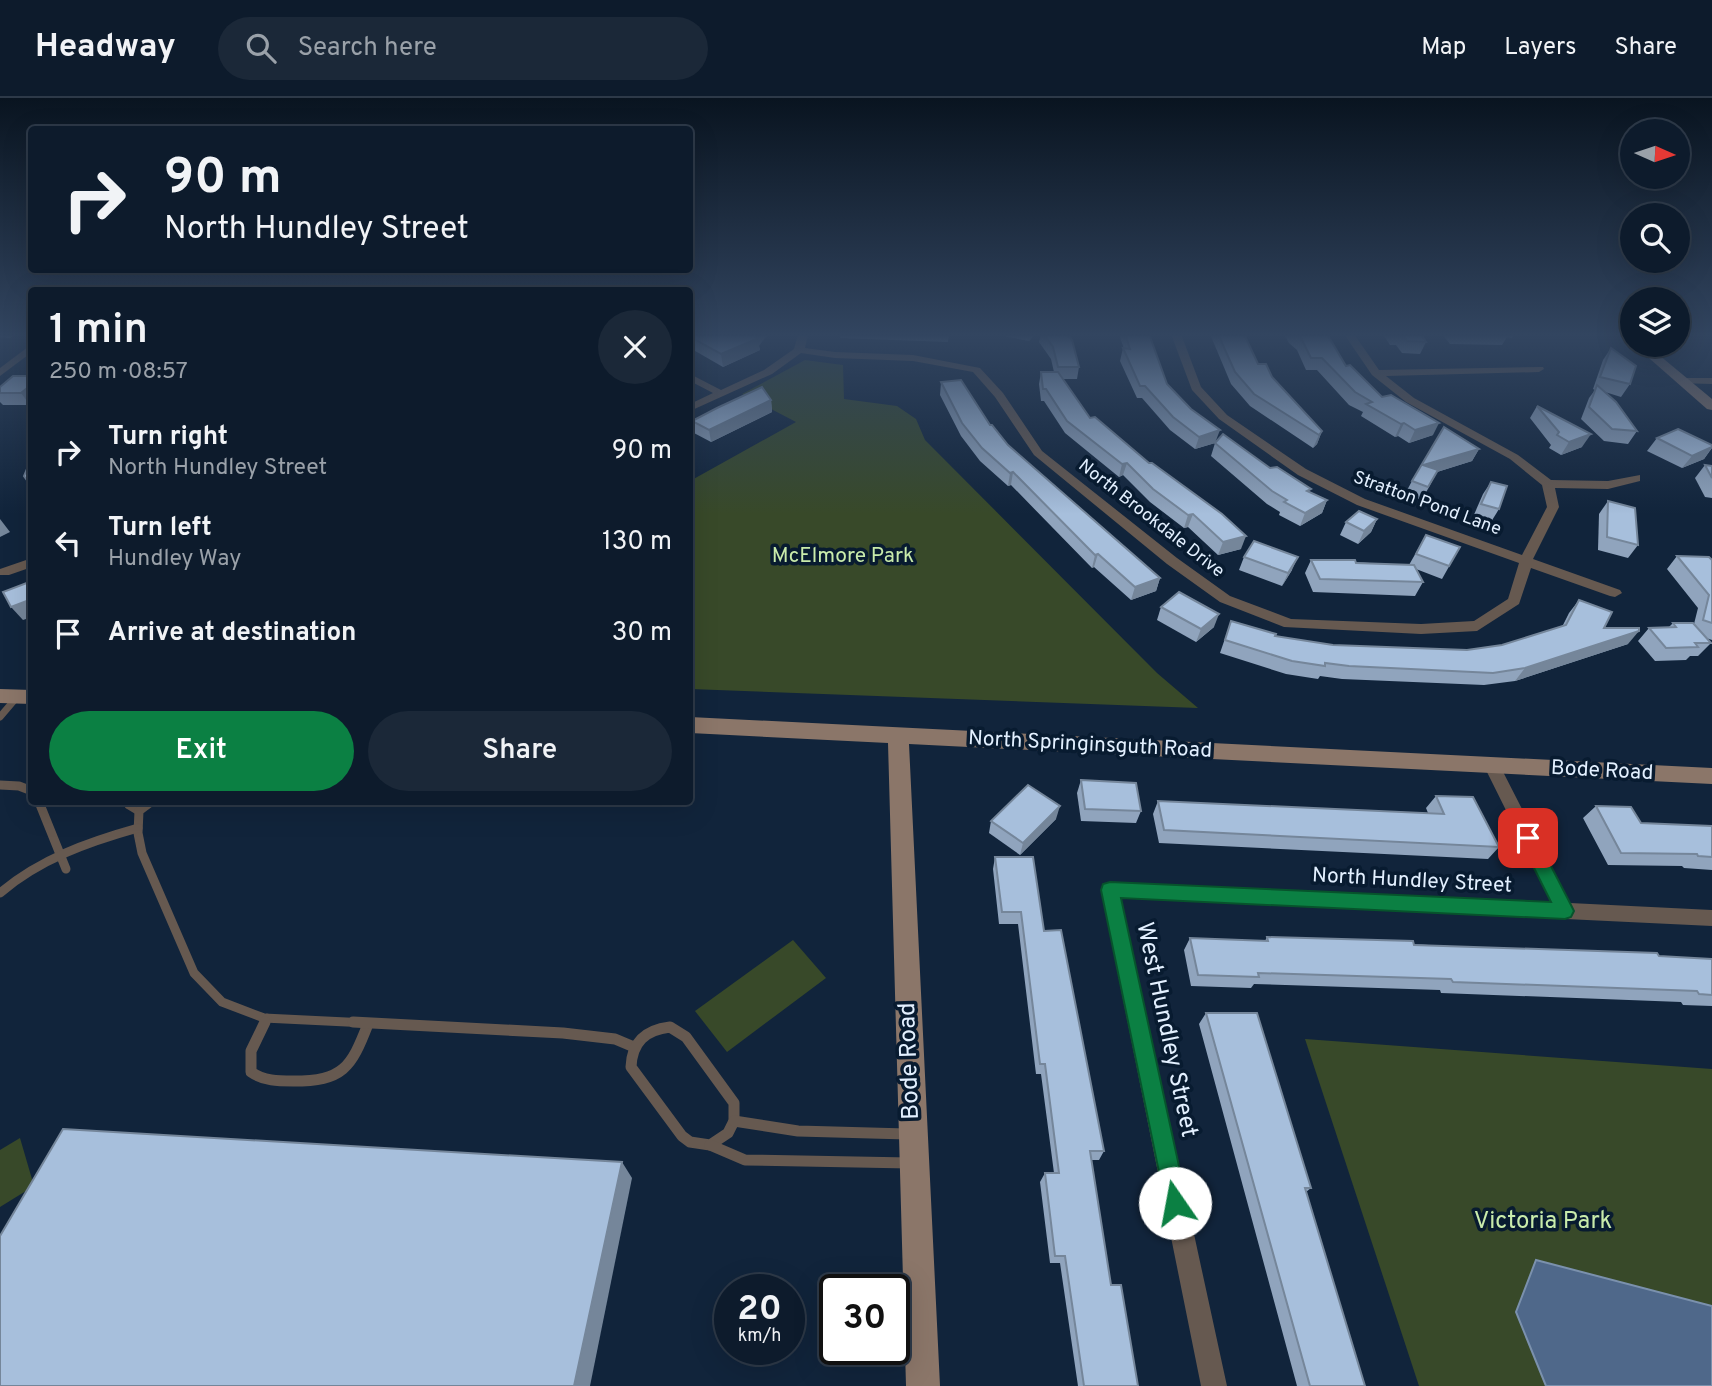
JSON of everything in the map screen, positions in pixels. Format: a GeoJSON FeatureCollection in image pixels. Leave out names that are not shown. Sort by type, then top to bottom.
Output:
{"type":"FeatureCollection","features":[{"type":"Feature","properties":{"kind":"street"},"geometry":{"type":"LineString","coordinates":[[693,406],[718,394]]}},
{"type":"Feature","properties":{"kind":"street","name":"North Brookdale Drive"},"geometry":{"type":"LineString","coordinates":[[998,394],[1038,453],[1172,561],[1224,599],[1289,624],[1421,629],[1476,626],[1514,601],[1527,559],[1553,507],[1548,484]]}},
{"type":"Feature","properties":{"kind":"street","name":"Stratton Pond Lane"},"geometry":{"type":"LineString","coordinates":[[1202,394],[1223,417],[1302,472],[1361,502],[1527,559],[1615,593]]}},
{"type":"Feature","properties":{"kind":"street"},"geometry":{"type":"LineString","coordinates":[[1403,394],[1514,457],[1548,484],[1608,485],[1636,478]]}},
{"type":"Feature","properties":{"kind":"street"},"geometry":{"type":"LineString","coordinates":[[1698,394],[1712,406]]}},
{"type":"Feature","properties":{"kind":"street"},"geometry":{"type":"LineString","coordinates":[[4,572],[28,563]]}},
{"type":"Feature","properties":{"kind":"street","name":"North Springinsguth Road"},"geometry":{"type":"LineString","coordinates":[[693,725],[1491,764]]}},
{"type":"Feature","properties":{"kind":"street","name":"Bode Road"},"geometry":{"type":"LineString","coordinates":[[898,736],[923,1386]]}},
{"type":"Feature","properties":{"kind":"street"},"geometry":{"type":"LineString","coordinates":[[1491,764],[1565,911]]}},
{"type":"Feature","properties":{"kind":"street","name":"Bode Road"},"geometry":{"type":"LineString","coordinates":[[1491,764],[1712,776]]}},
{"type":"Feature","properties":{"kind":"street","name":"North Hundley Street"},"geometry":{"type":"LineString","coordinates":[[1110,890],[1712,918]]}},
{"type":"Feature","properties":{"kind":"street","name":"West Hundley Street"},"geometry":{"type":"LineString","coordinates":[[1110,890],[1213,1386]]}},
{"type":"Feature","properties":{"kind":"lane"},"geometry":{"type":"LineString","coordinates":[[0,717],[16,697]]}},
{"type":"Feature","properties":{"kind":"lane"},"geometry":{"type":"LineString","coordinates":[[0,785],[28,789]]}},
{"type":"Feature","properties":{"kind":"lane"},"geometry":{"type":"LineString","coordinates":[[40,805],[66,869]]}},
{"type":"Feature","properties":{"kind":"lane"},"geometry":{"type":"LineString","coordinates":[[129,805],[139,811]]}},
{"type":"Feature","properties":{"kind":"lane"},"geometry":{"type":"LineString","coordinates":[[147,805],[139,811],[138,828],[142,853],[194,973],[222,1002],[267,1018],[586,1035],[615,1039],[634,1046]]}},
{"type":"Feature","properties":{"kind":"lane"},"geometry":{"type":"LineString","coordinates":[[0,893],[16,880],[62,855],[96,839],[138,828]]}},
{"type":"Feature","properties":{"kind":"lane"},"geometry":{"type":"LineString","coordinates":[[267,1018],[250,1052],[248,1063],[251,1072],[267,1080],[313,1082],[336,1076],[355,1059],[368,1024]]}},
{"type":"Feature","properties":{"kind":"lane"},"geometry":{"type":"LineString","coordinates":[[710,1145],[728,1133],[734,1121],[734,1103],[679,1031],[670,1027],[649,1031],[634,1046],[631,1067],[690,1143],[710,1145],[745,1160],[914,1163]]}},
{"type":"Feature","properties":{"kind":"lane"},"geometry":{"type":"LineString","coordinates":[[734,1121],[771,1128],[850,1134],[913,1134]]}},
{"type":"Feature","properties":{"kind":"green space","name":"McElmore Park"},"geometry":{"type":"Polygon","coordinates":[[[742,394],[844,394],[844,399],[897,406],[916,419],[925,440],[1157,673],[1198,708],[693,689],[693,479],[796,422],[742,394]]]}},
{"type":"Feature","properties":{"kind":"green space"},"geometry":{"type":"Polygon","coordinates":[[[793,940],[826,978],[727,1052],[695,1011],[793,940]]]}},
{"type":"Feature","properties":{"kind":"green space","name":"Victoria Park"},"geometry":{"type":"Polygon","coordinates":[[[1305,1039],[1712,1069],[1712,1386],[1419,1386],[1305,1039]]]}},
{"type":"Feature","properties":{"kind":"green space"},"geometry":{"type":"Polygon","coordinates":[[[20,1138],[34,1186],[0,1207],[0,1150],[20,1138]]]}},
{"type":"Feature","properties":{"kind":"water"},"geometry":{"type":"Polygon","coordinates":[[[1536,1260],[1712,1306],[1712,1386],[1546,1386],[1516,1312],[1536,1260]]]}},
{"type":"Feature","properties":{"kind":"building"},"geometry":{"type":"Polygon","coordinates":[[[747,394],[767,394],[771,400],[709,430],[693,422],[747,394]]]}},
{"type":"Feature","properties":{"kind":"building"},"geometry":{"type":"Polygon","coordinates":[[[947,394],[970,394],[990,425],[1008,445],[1160,578],[1135,587],[1098,554],[1095,555],[1013,472],[1010,473],[982,448],[962,423],[947,394]]]}},
{"type":"Feature","properties":{"kind":"building"},"geometry":{"type":"Polygon","coordinates":[[[1049,394],[1073,394],[1090,418],[1095,417],[1149,463],[1222,514],[1246,536],[1223,542],[1193,514],[1188,515],[1153,489],[1127,463],[1122,464],[1067,421],[1049,394]]]}},
{"type":"Feature","properties":{"kind":"building"},"geometry":{"type":"Polygon","coordinates":[[[1152,394],[1177,394],[1191,409],[1220,430],[1199,437],[1173,417],[1152,394]]]}},
{"type":"Feature","properties":{"kind":"building"},"geometry":{"type":"Polygon","coordinates":[[[1254,394],[1288,394],[1322,431],[1319,435],[1254,394]]]}},
{"type":"Feature","properties":{"kind":"building"},"geometry":{"type":"Polygon","coordinates":[[[1359,394],[1379,394],[1382,397],[1391,395],[1439,423],[1415,430],[1366,404],[1372,402],[1359,394]]]}},
{"type":"Feature","properties":{"kind":"building"},"geometry":{"type":"Polygon","coordinates":[[[1594,394],[1607,394],[1637,431],[1612,429],[1589,407],[1594,394]]]}},
{"type":"Feature","properties":{"kind":"building"},"geometry":{"type":"Polygon","coordinates":[[[1537,406],[1591,434],[1569,442],[1557,435],[1559,432],[1537,406]]]}},
{"type":"Feature","properties":{"kind":"building"},"geometry":{"type":"Polygon","coordinates":[[[1444,427],[1479,449],[1423,465],[1438,470],[1428,487],[1412,481],[1444,427]]]}},
{"type":"Feature","properties":{"kind":"building"},"geometry":{"type":"Polygon","coordinates":[[[1678,429],[1712,447],[1692,456],[1657,438],[1678,429]]]}},
{"type":"Feature","properties":{"kind":"building"},"geometry":{"type":"Polygon","coordinates":[[[1223,434],[1270,468],[1277,467],[1311,489],[1307,491],[1327,500],[1305,513],[1284,502],[1287,500],[1272,491],[1215,443],[1223,434]]]}},
{"type":"Feature","properties":{"kind":"building"},"geometry":{"type":"Polygon","coordinates":[[[1705,465],[1712,466],[1712,478],[1705,465]]]}},
{"type":"Feature","properties":{"kind":"building"},"geometry":{"type":"Polygon","coordinates":[[[1491,482],[1507,486],[1499,509],[1481,504],[1491,482]]]}},
{"type":"Feature","properties":{"kind":"building"},"geometry":{"type":"Polygon","coordinates":[[[1608,501],[1635,508],[1638,545],[1607,537],[1608,501]]]}},
{"type":"Feature","properties":{"kind":"building"},"geometry":{"type":"Polygon","coordinates":[[[1359,511],[1377,519],[1364,531],[1346,522],[1359,511]]]}},
{"type":"Feature","properties":{"kind":"building"},"geometry":{"type":"Polygon","coordinates":[[[1426,535],[1460,547],[1449,566],[1416,554],[1426,535]]]}},
{"type":"Feature","properties":{"kind":"building"},"geometry":{"type":"Polygon","coordinates":[[[1254,541],[1298,557],[1288,573],[1244,557],[1254,541]]]}},
{"type":"Feature","properties":{"kind":"building"},"geometry":{"type":"Polygon","coordinates":[[[1677,556],[1709,557],[1712,560],[1712,623],[1703,620],[1709,595],[1677,556]]]}},
{"type":"Feature","properties":{"kind":"building"},"geometry":{"type":"Polygon","coordinates":[[[1311,560],[1355,560],[1356,563],[1414,565],[1423,582],[1320,579],[1311,560]]]}},
{"type":"Feature","properties":{"kind":"building"},"geometry":{"type":"Polygon","coordinates":[[[28,583],[28,601],[11,607],[3,592],[28,583]]]}},
{"type":"Feature","properties":{"kind":"building"},"geometry":{"type":"Polygon","coordinates":[[[1179,592],[1219,614],[1201,629],[1161,607],[1179,592]]]}},
{"type":"Feature","properties":{"kind":"building"},"geometry":{"type":"Polygon","coordinates":[[[1579,600],[1612,612],[1604,628],[1639,628],[1639,631],[1525,668],[1493,673],[1325,663],[1325,666],[1292,661],[1225,640],[1231,621],[1276,634],[1275,636],[1333,645],[1467,650],[1502,645],[1566,625],[1579,600]]]}},
{"type":"Feature","properties":{"kind":"building"},"geometry":{"type":"Polygon","coordinates":[[[1673,623],[1693,623],[1711,643],[1695,643],[1698,647],[1666,648],[1649,628],[1676,627],[1673,623]]]}},
{"type":"Feature","properties":{"kind":"building"},"geometry":{"type":"Polygon","coordinates":[[[1081,780],[1136,783],[1141,811],[1085,809],[1081,780]]]}},
{"type":"Feature","properties":{"kind":"building"},"geometry":{"type":"Polygon","coordinates":[[[1028,785],[1060,806],[1023,843],[991,821],[1028,785]]]}},
{"type":"Feature","properties":{"kind":"building"},"geometry":{"type":"Polygon","coordinates":[[[1436,796],[1473,797],[1499,847],[1164,830],[1158,801],[1444,814],[1436,796]]]}},
{"type":"Feature","properties":{"kind":"building"},"geometry":{"type":"Polygon","coordinates":[[[1596,806],[1631,807],[1641,823],[1712,826],[1712,857],[1697,854],[1621,853],[1596,806]]]}},
{"type":"Feature","properties":{"kind":"building"},"geometry":{"type":"Polygon","coordinates":[[[995,857],[1033,857],[1044,931],[1061,930],[1104,1151],[1090,1151],[1111,1285],[1121,1285],[1138,1386],[1084,1386],[1065,1256],[1055,1256],[1045,1173],[1059,1173],[1045,1064],[1040,1064],[1021,912],[1002,912],[995,857]]]}},
{"type":"Feature","properties":{"kind":"building"},"geometry":{"type":"Polygon","coordinates":[[[1267,937],[1657,953],[1659,956],[1712,959],[1712,995],[1699,994],[1697,991],[1453,982],[1451,979],[1258,973],[1259,977],[1198,975],[1190,938],[1268,941],[1267,937]]]}},
{"type":"Feature","properties":{"kind":"building"},"geometry":{"type":"Polygon","coordinates":[[[1206,1013],[1257,1013],[1311,1188],[1305,1188],[1365,1386],[1310,1386],[1206,1013]]]}},
{"type":"Feature","properties":{"kind":"building"},"geometry":{"type":"Polygon","coordinates":[[[63,1129],[622,1162],[574,1386],[0,1386],[0,1236],[63,1129]]]}},
{"type":"Feature","properties":{"kind":"route"},"geometry":{"type":"LineString","coordinates":[[1175,1203],[1110,890],[1565,911],[1528,838]]}}]}
